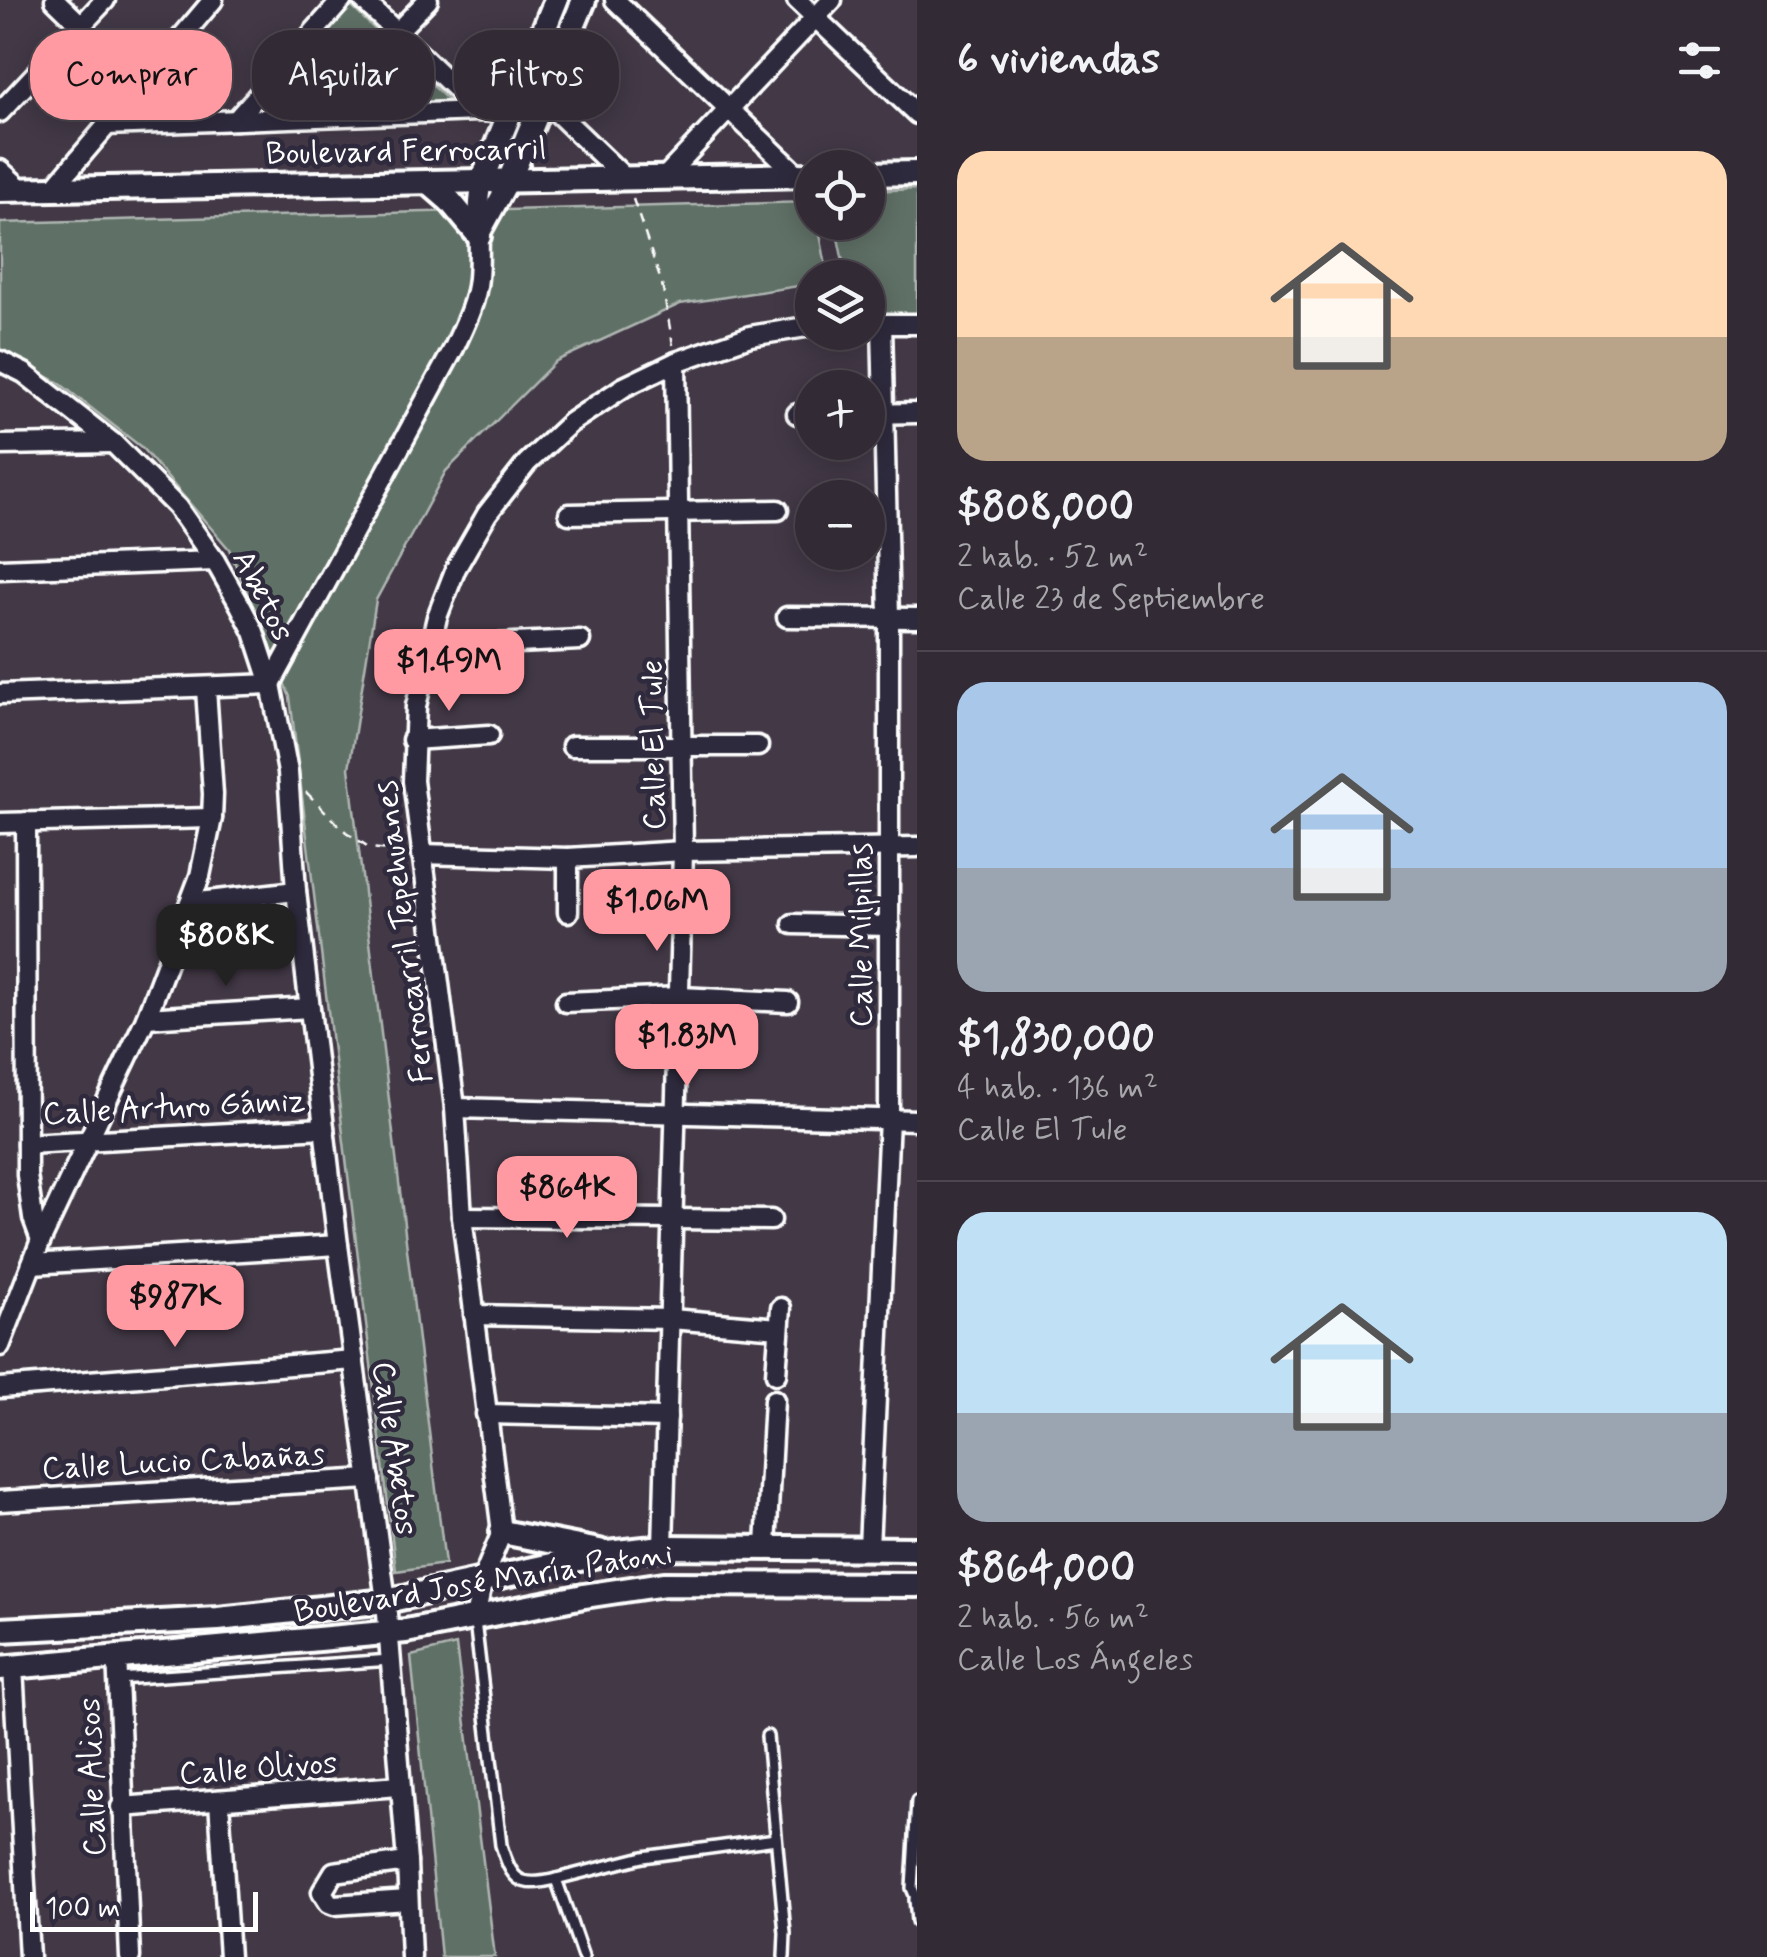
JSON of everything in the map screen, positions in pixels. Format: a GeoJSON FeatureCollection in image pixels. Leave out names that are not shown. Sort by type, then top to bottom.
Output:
{"type":"FeatureCollection","features":[{"type":"Feature","properties":{"kind":"main road"},"geometry":{"type":"LineString","coordinates":[[544,30],[556,0]]}},
{"type":"Feature","properties":{"kind":"main road"},"geometry":{"type":"LineString","coordinates":[[572,30],[584,0]]}},
{"type":"Feature","properties":{"kind":"main road"},"geometry":{"type":"LineString","coordinates":[[482,181],[506,120]]}},
{"type":"Feature","properties":{"kind":"main road"},"geometry":{"type":"LineString","coordinates":[[509,181],[534,120]]}},
{"type":"Feature","properties":{"kind":"main road"},"geometry":{"type":"LineString","coordinates":[[885,174],[917,173]]}},
{"type":"Feature","properties":{"kind":"main road","name":"Boulevard Ferrocarril"},"geometry":{"type":"LineString","coordinates":[[11,190],[795,175]]}},
{"type":"Feature","properties":{"kind":"main road"},"geometry":{"type":"LineString","coordinates":[[428,182],[479,236]]}},
{"type":"Feature","properties":{"kind":"main road"},"geometry":{"type":"LineString","coordinates":[[502,1532],[607,1553]]}},
{"type":"Feature","properties":{"kind":"main road"},"geometry":{"type":"LineString","coordinates":[[790,1583],[854,1567],[868,1546]]}},
{"type":"Feature","properties":{"kind":"main road","name":"Boulevard José María Patoni"},"geometry":{"type":"LineString","coordinates":[[0,1630],[218,1619],[386,1600],[607,1553],[664,1547],[917,1549]]}},
{"type":"Feature","properties":{"kind":"main road","name":"Boulevard José María Patoni"},"geometry":{"type":"LineString","coordinates":[[6,1668],[389,1633],[664,1584],[917,1585]]}},
{"type":"Feature","properties":{"kind":"street"},"geometry":{"type":"LineString","coordinates":[[54,0],[81,25]]}},
{"type":"Feature","properties":{"kind":"street"},"geometry":{"type":"LineString","coordinates":[[0,112],[104,0]]}},
{"type":"Feature","properties":{"kind":"street"},"geometry":{"type":"LineString","coordinates":[[53,190],[214,0]]}},
{"type":"Feature","properties":{"kind":"street"},"geometry":{"type":"LineString","coordinates":[[236,120],[342,0]]}},
{"type":"Feature","properties":{"kind":"street"},"geometry":{"type":"LineString","coordinates":[[364,0],[395,30]]}},
{"type":"Feature","properties":{"kind":"street"},"geometry":{"type":"LineString","coordinates":[[399,30],[428,0]]}},
{"type":"Feature","properties":{"kind":"street"},"geometry":{"type":"LineString","coordinates":[[614,0],[729,110],[795,166]]}},
{"type":"Feature","properties":{"kind":"street"},"geometry":{"type":"LineString","coordinates":[[796,0],[917,114]]}},
{"type":"Feature","properties":{"kind":"street"},"geometry":{"type":"LineString","coordinates":[[666,177],[832,0]]}},
{"type":"Feature","properties":{"kind":"street"},"geometry":{"type":"LineString","coordinates":[[434,68],[454,87]]}},
{"type":"Feature","properties":{"kind":"street"},"geometry":{"type":"LineString","coordinates":[[106,125],[454,112]]}},
{"type":"Feature","properties":{"kind":"street"},"geometry":{"type":"LineString","coordinates":[[565,120],[625,178]]}},
{"type":"Feature","properties":{"kind":"street"},"geometry":{"type":"LineString","coordinates":[[0,170],[11,190]]}},
{"type":"Feature","properties":{"kind":"street"},"geometry":{"type":"LineString","coordinates":[[0,694],[271,684],[472,308],[478,282],[476,210],[482,181]]}},
{"type":"Feature","properties":{"kind":"street"},"geometry":{"type":"LineString","coordinates":[[479,236],[509,181]]}},
{"type":"Feature","properties":{"kind":"street"},"geometry":{"type":"LineString","coordinates":[[885,324],[917,324]]}},
{"type":"Feature","properties":{"kind":"street","name":"Ferrocarril Tepehuanes"},"geometry":{"type":"LineString","coordinates":[[502,1532],[462,1217],[455,1108],[413,781],[416,706],[430,647],[446,594],[470,542],[527,463],[570,423],[596,403],[676,362],[750,336],[795,329]]}},
{"type":"Feature","properties":{"kind":"street","name":"Abetos"},"geometry":{"type":"LineString","coordinates":[[0,361],[24,373],[113,443],[168,498],[214,561],[254,632],[271,684],[288,772],[310,1008]]}},
{"type":"Feature","properties":{"kind":"street","name":"Calle El Tule"},"geometry":{"type":"LineString","coordinates":[[664,1547],[684,851],[676,362]]}},
{"type":"Feature","properties":{"kind":"street"},"geometry":{"type":"LineString","coordinates":[[885,414],[917,413]]}},
{"type":"Feature","properties":{"kind":"street"},"geometry":{"type":"LineString","coordinates":[[0,445],[113,443]]}},
{"type":"Feature","properties":{"kind":"street","name":"Calle Milpillas"},"geometry":{"type":"LineString","coordinates":[[868,1546],[889,1119],[889,618],[879,460]]}},
{"type":"Feature","properties":{"kind":"street"},"geometry":{"type":"LineString","coordinates":[[569,514],[778,510]]}},
{"type":"Feature","properties":{"kind":"street"},"geometry":{"type":"LineString","coordinates":[[0,569],[214,561]]}},
{"type":"Feature","properties":{"kind":"street"},"geometry":{"type":"LineString","coordinates":[[788,617],[917,618]]}},
{"type":"Feature","properties":{"kind":"street"},"geometry":{"type":"LineString","coordinates":[[430,647],[580,640]]}},
{"type":"Feature","properties":{"kind":"street"},"geometry":{"type":"LineString","coordinates":[[0,1346],[41,1240],[146,1018],[200,876],[212,818],[206,688]]}},
{"type":"Feature","properties":{"kind":"street"},"geometry":{"type":"LineString","coordinates":[[412,740],[490,735]]}},
{"type":"Feature","properties":{"kind":"street"},"geometry":{"type":"LineString","coordinates":[[572,746],[758,746]]}},
{"type":"Feature","properties":{"kind":"street"},"geometry":{"type":"LineString","coordinates":[[0,822],[212,818]]}},
{"type":"Feature","properties":{"kind":"street"},"geometry":{"type":"LineString","coordinates":[[26,822],[27,1144],[29,1195],[41,1240]]}},
{"type":"Feature","properties":{"kind":"street"},"geometry":{"type":"LineString","coordinates":[[421,854],[568,858],[684,851],[917,847]]}},
{"type":"Feature","properties":{"kind":"street"},"geometry":{"type":"LineString","coordinates":[[568,858],[568,912]]}},
{"type":"Feature","properties":{"kind":"street"},"geometry":{"type":"LineString","coordinates":[[190,904],[296,890]]}},
{"type":"Feature","properties":{"kind":"street"},"geometry":{"type":"LineString","coordinates":[[793,924],[890,926]]}},
{"type":"Feature","properties":{"kind":"street"},"geometry":{"type":"LineString","coordinates":[[566,1002],[680,998],[788,1002]]}},
{"type":"Feature","properties":{"kind":"street"},"geometry":{"type":"LineString","coordinates":[[146,1018],[310,1008]]}},
{"type":"Feature","properties":{"kind":"street","name":"Calle Abetos"},"geometry":{"type":"LineString","coordinates":[[310,1008],[386,1600],[411,1957]]}},
{"type":"Feature","properties":{"kind":"street"},"geometry":{"type":"LineString","coordinates":[[455,1108],[917,1120]]}},
{"type":"Feature","properties":{"kind":"street","name":"Calle Arturo Gámiz"},"geometry":{"type":"LineString","coordinates":[[27,1144],[324,1128]]}},
{"type":"Feature","properties":{"kind":"street"},"geometry":{"type":"LineString","coordinates":[[462,1217],[771,1220]]}},
{"type":"Feature","properties":{"kind":"street"},"geometry":{"type":"LineString","coordinates":[[32,1264],[338,1245]]}},
{"type":"Feature","properties":{"kind":"street"},"geometry":{"type":"LineString","coordinates":[[776,1374],[781,1308]]}},
{"type":"Feature","properties":{"kind":"street"},"geometry":{"type":"LineString","coordinates":[[474,1315],[671,1319],[779,1328]]}},
{"type":"Feature","properties":{"kind":"street"},"geometry":{"type":"LineString","coordinates":[[0,1388],[354,1360]]}},
{"type":"Feature","properties":{"kind":"street"},"geometry":{"type":"LineString","coordinates":[[766,1546],[774,1400]]}},
{"type":"Feature","properties":{"kind":"street"},"geometry":{"type":"LineString","coordinates":[[486,1414],[667,1418]]}},
{"type":"Feature","properties":{"kind":"street","name":"Calle Lucio Cabañas"},"geometry":{"type":"LineString","coordinates":[[0,1501],[370,1479]]}},
{"type":"Feature","properties":{"kind":"street"},"geometry":{"type":"LineString","coordinates":[[475,1618],[483,1578],[502,1532]]}},
{"type":"Feature","properties":{"kind":"street","name":"Calle Alisos"},"geometry":{"type":"LineString","coordinates":[[117,1655],[130,1957]]}},
{"type":"Feature","properties":{"kind":"street"},"geometry":{"type":"LineString","coordinates":[[6,1668],[29,1957]]}},
{"type":"Feature","properties":{"kind":"street","name":"Calle Olivos"},"geometry":{"type":"LineString","coordinates":[[122,1807],[399,1786]]}},
{"type":"Feature","properties":{"kind":"street"},"geometry":{"type":"LineString","coordinates":[[218,1800],[228,1957]]}},
{"type":"Feature","properties":{"kind":"street"},"geometry":{"type":"LineString","coordinates":[[407,1862],[334,1872],[322,1892],[334,1906],[408,1900]]}},
{"type":"Feature","properties":{"kind":"lane"},"geometry":{"type":"LineString","coordinates":[[475,1618],[500,1845],[509,1870],[520,1881],[532,1884],[643,1857],[776,1838]]}},
{"type":"Feature","properties":{"kind":"lane"},"geometry":{"type":"LineString","coordinates":[[118,1680],[391,1660]]}},
{"type":"Feature","properties":{"kind":"lane"},"geometry":{"type":"LineString","coordinates":[[767,1736],[784,1957]]}},
{"type":"Feature","properties":{"kind":"lane"},"geometry":{"type":"LineString","coordinates":[[917,1801],[912,1888],[917,1921]]}},
{"type":"Feature","properties":{"kind":"lane"},"geometry":{"type":"LineString","coordinates":[[556,1878],[583,1957]]}},
{"type":"Feature","properties":{"kind":"path"},"geometry":{"type":"LineString","coordinates":[[625,178],[662,284],[676,362]]}},
{"type":"Feature","properties":{"kind":"path"},"geometry":{"type":"LineString","coordinates":[[288,772],[346,832],[370,848],[421,854]]}},
{"type":"Feature","properties":{"kind":"green space"},"geometry":{"type":"Polygon","coordinates":[[[351,6],[376,30],[330,30],[351,6]]]}},
{"type":"Feature","properties":{"kind":"green space"},"geometry":{"type":"Polygon","coordinates":[[[434,87],[451,103],[434,103],[434,87]]]}},
{"type":"Feature","properties":{"kind":"green space"},"geometry":{"type":"Polygon","coordinates":[[[917,189],[917,317],[885,317],[885,260],[843,260],[838,240],[885,240],[885,190],[917,189]]]}},
{"type":"Feature","properties":{"kind":"green space"},"geometry":{"type":"Polygon","coordinates":[[[795,202],[795,240],[821,240],[825,260],[795,260],[795,287],[680,304],[556,361],[446,471],[376,600],[349,768],[445,1564],[396,1571],[290,697],[229,549],[141,447],[58,382],[0,352],[0,223],[795,202]]]}},
{"type":"Feature","properties":{"kind":"green space"},"geometry":{"type":"Polygon","coordinates":[[[456,1645],[495,1957],[441,1957],[411,1656],[456,1645]]]}}]}
